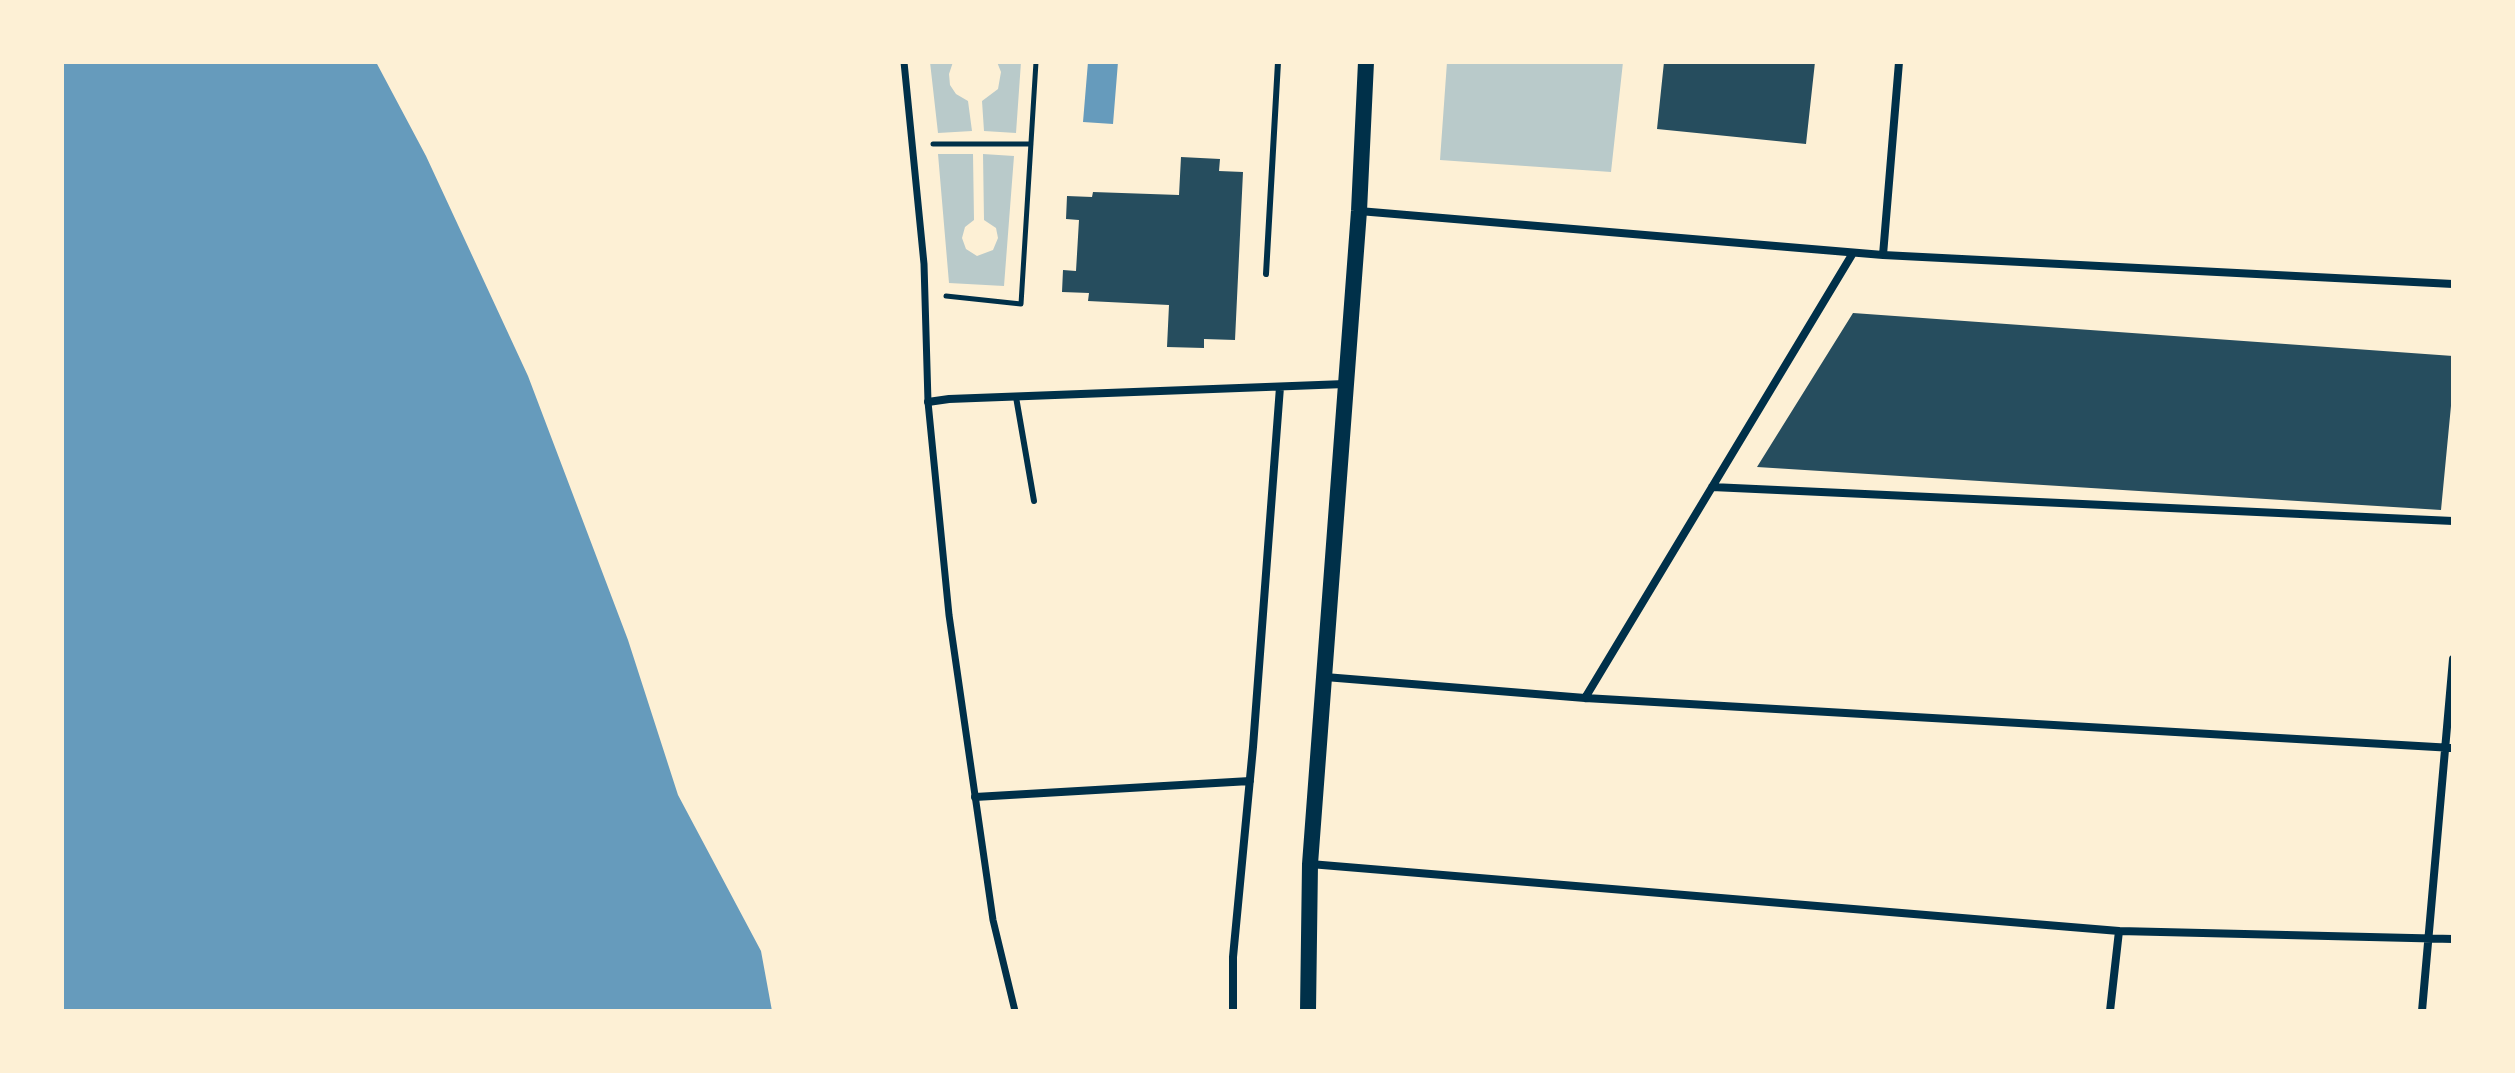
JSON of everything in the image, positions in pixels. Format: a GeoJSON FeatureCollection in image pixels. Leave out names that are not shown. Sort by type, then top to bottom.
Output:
{"type":"FeatureCollection","features":[{"type":"Feature","properties":{"kind":"main road"},"geometry":{"type":"LineString","coordinates":[[1308,1011],[1310,864],[1359,211],[1366,62]]}},
{"type":"Feature","properties":{"kind":"street"},"geometry":{"type":"LineString","coordinates":[[904,62],[925,293],[928,402],[949,615],[993,920],[1015,1011]]}},
{"type":"Feature","properties":{"kind":"street"},"geometry":{"type":"LineString","coordinates":[[1883,255],[1899,62]]}},
{"type":"Feature","properties":{"kind":"street"},"geometry":{"type":"LineString","coordinates":[[1359,211],[1853,253],[2453,284]]}},
{"type":"Feature","properties":{"kind":"street"},"geometry":{"type":"LineString","coordinates":[[1585,698],[1853,253]]}},
{"type":"Feature","properties":{"kind":"street"},"geometry":{"type":"LineString","coordinates":[[928,402],[1346,384]]}},
{"type":"Feature","properties":{"kind":"street"},"geometry":{"type":"LineString","coordinates":[[1233,1011],[1233,957],[1250,781],[1280,387]]}},
{"type":"Feature","properties":{"kind":"street"},"geometry":{"type":"LineString","coordinates":[[1712,487],[2453,521]]}},
{"type":"Feature","properties":{"kind":"street"},"geometry":{"type":"LineString","coordinates":[[2422,1011],[2449,748],[2453,659]]}},
{"type":"Feature","properties":{"kind":"street"},"geometry":{"type":"LineString","coordinates":[[1325,677],[1585,698],[2449,748]]}},
{"type":"Feature","properties":{"kind":"street"},"geometry":{"type":"LineString","coordinates":[[975,797],[1250,781]]}},
{"type":"Feature","properties":{"kind":"street"},"geometry":{"type":"LineString","coordinates":[[1310,864],[2119,931],[2453,939]]}},
{"type":"Feature","properties":{"kind":"street"},"geometry":{"type":"LineString","coordinates":[[2110,1011],[2119,931]]}},
{"type":"Feature","properties":{"kind":"lane"},"geometry":{"type":"LineString","coordinates":[[1266,274],[1278,62]]}},
{"type":"Feature","properties":{"kind":"lane"},"geometry":{"type":"LineString","coordinates":[[1016,397],[1034,501]]}},
{"type":"Feature","properties":{"kind":"path"},"geometry":{"type":"LineString","coordinates":[[925,293],[1021,304],[1036,62]]}},
{"type":"Feature","properties":{"kind":"path"},"geometry":{"type":"LineString","coordinates":[[912,144],[1031,144]]}},
{"type":"Feature","properties":{"kind":"shaded area"},"geometry":{"type":"Polygon","coordinates":[[[930,62],[953,62],[949,74],[950,85],[956,94],[968,101],[972,131],[938,133],[930,62]]]}},
{"type":"Feature","properties":{"kind":"shaded area"},"geometry":{"type":"Polygon","coordinates":[[[997,62],[1021,62],[1016,133],[984,131],[982,101],[998,89],[1001,72],[997,62]]]}},
{"type":"Feature","properties":{"kind":"shaded area"},"geometry":{"type":"Polygon","coordinates":[[[1447,62],[1623,62],[1611,172],[1440,160],[1447,62]]]}},
{"type":"Feature","properties":{"kind":"shaded area"},"geometry":{"type":"Polygon","coordinates":[[[938,154],[973,154],[974,220],[965,227],[962,238],[966,249],[977,256],[993,250],[998,238],[996,228],[984,220],[983,154],[1014,156],[1004,286],[949,283],[938,154]]]}},
{"type":"Feature","properties":{"kind":"water"},"geometry":{"type":"Polygon","coordinates":[[[62,62],[376,62],[426,156],[528,376],[628,640],[678,795],[761,951],[772,1011],[62,1011],[62,62]]]}},
{"type":"Feature","properties":{"kind":"water"},"geometry":{"type":"Polygon","coordinates":[[[1088,62],[1118,62],[1113,124],[1083,122],[1088,62]]]}},
{"type":"Feature","properties":{"kind":"building"},"geometry":{"type":"Polygon","coordinates":[[[1664,62],[1815,62],[1806,144],[1657,129],[1664,62]]]}},
{"type":"Feature","properties":{"kind":"building"},"geometry":{"type":"Polygon","coordinates":[[[1181,157],[1220,159],[1219,171],[1243,172],[1235,340],[1204,339],[1204,348],[1167,347],[1169,305],[1088,301],[1089,293],[1062,292],[1063,270],[1076,271],[1079,220],[1066,219],[1067,196],[1092,197],[1093,192],[1179,195],[1181,157]]]}},
{"type":"Feature","properties":{"kind":"building"},"geometry":{"type":"Polygon","coordinates":[[[1853,313],[2453,356],[2441,510],[1757,467],[1853,313]]]}}]}
